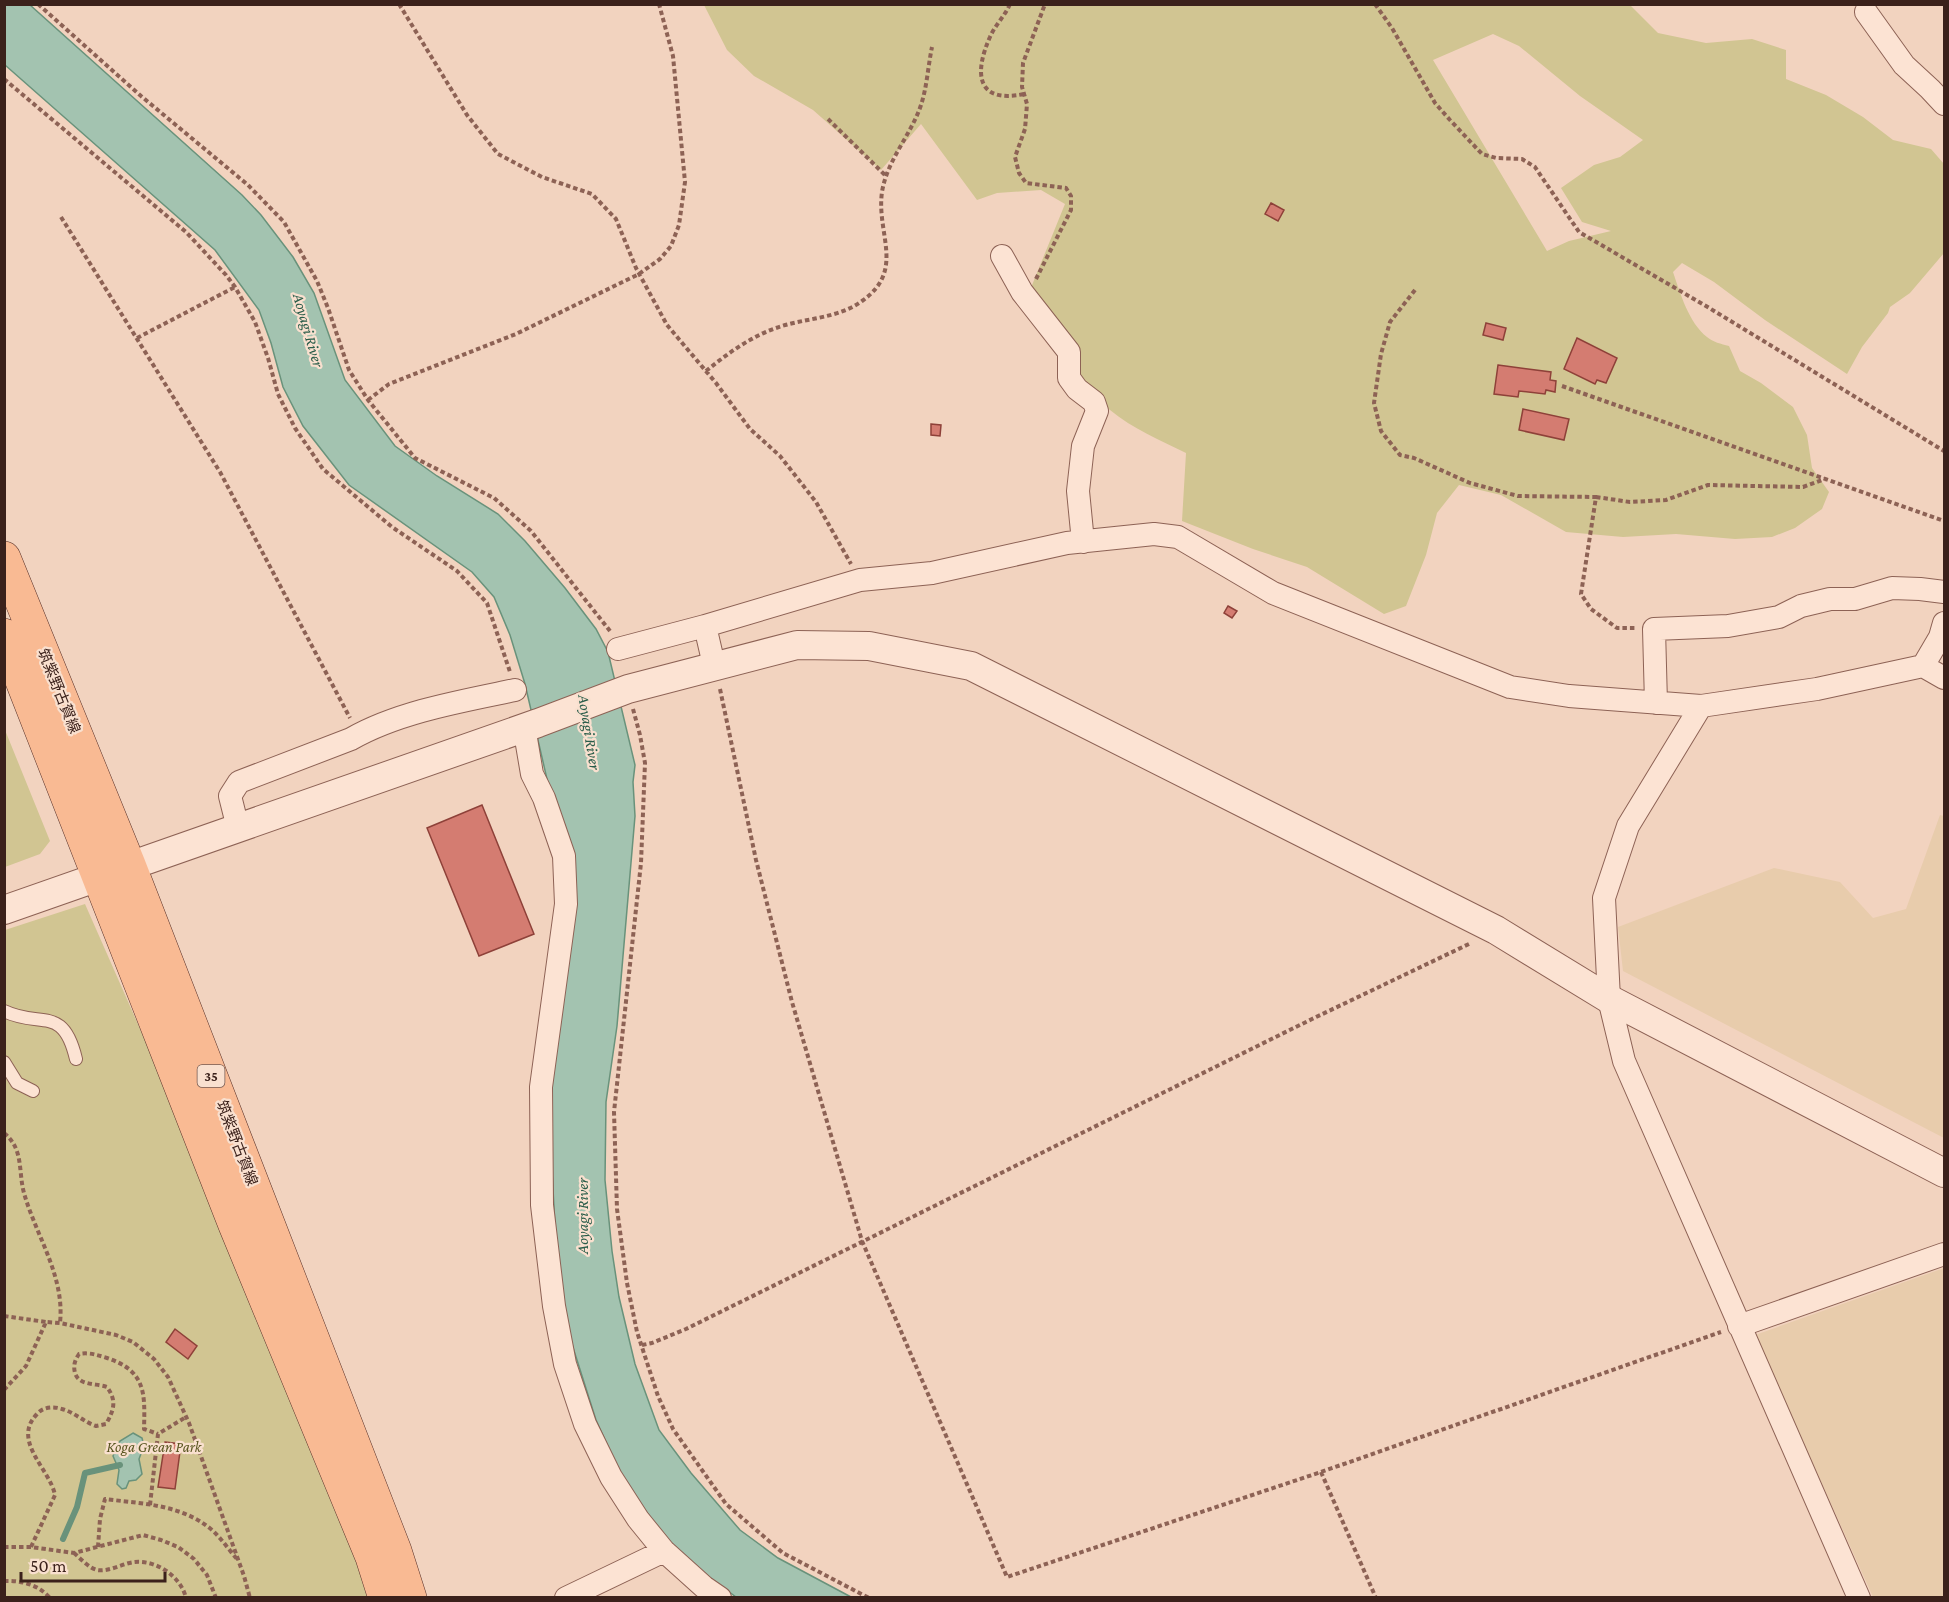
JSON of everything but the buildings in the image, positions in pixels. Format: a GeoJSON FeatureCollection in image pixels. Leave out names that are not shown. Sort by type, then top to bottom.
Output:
{"type":"FeatureCollection","features":[{"type":"Feature","properties":{"kind":"main road","name":"筑紫野古賀線"},"geometry":{"type":"LineString","coordinates":[[4,558],[129,865],[395,1551],[410,1598]]}},
{"type":"Feature","properties":{"kind":"main road","name":"筑紫野古賀線"},"geometry":{"type":"LineString","coordinates":[[4,635],[235,1226],[372,1557],[385,1598]]}},
{"type":"Feature","properties":{"kind":"street"},"geometry":{"type":"LineString","coordinates":[[1866,12],[1904,65],[1944,104]]}},
{"type":"Feature","properties":{"kind":"street"},"geometry":{"type":"LineString","coordinates":[[1002,256],[1026,298],[1069,352],[1069,378],[1077,389],[1094,402],[1097,411],[1083,446],[1078,490],[1083,542]]}},
{"type":"Feature","properties":{"kind":"street"},"geometry":{"type":"LineString","coordinates":[[618,650],[860,580],[932,573],[1067,543],[1154,534],[1178,537],[1273,593],[1510,687],[1569,696],[1701,706],[1817,689],[1923,666],[1944,678]]}},
{"type":"Feature","properties":{"kind":"street"},"geometry":{"type":"LineString","coordinates":[[1656,703],[1654,629],[1728,626],[1779,617],[1801,606],[1830,599],[1855,599],[1892,588],[1944,592]]}},
{"type":"Feature","properties":{"kind":"street"},"geometry":{"type":"LineString","coordinates":[[1923,666],[1940,637],[1944,623]]}},
{"type":"Feature","properties":{"kind":"street"},"geometry":{"type":"LineString","coordinates":[[705,626],[714,665]]}},
{"type":"Feature","properties":{"kind":"street"},"geometry":{"type":"LineString","coordinates":[[4,910],[531,725],[620,691],[797,645],[869,646],[971,666],[1496,930],[1609,999],[1944,1173]]}},
{"type":"Feature","properties":{"kind":"street"},"geometry":{"type":"LineString","coordinates":[[238,828],[230,796],[239,782],[433,708],[515,690]]}},
{"type":"Feature","properties":{"kind":"street"},"geometry":{"type":"LineString","coordinates":[[1701,706],[1628,826],[1604,898],[1609,999],[1624,1061],[1858,1598]]}},
{"type":"Feature","properties":{"kind":"street"},"geometry":{"type":"LineString","coordinates":[[531,725],[532,774],[544,798],[564,856],[566,904],[541,1087],[542,1205],[554,1306],[565,1364],[585,1424],[611,1477],[638,1519],[664,1551],[704,1587],[720,1598]]}},
{"type":"Feature","properties":{"kind":"street"},"geometry":{"type":"LineString","coordinates":[[1739,1326],[1944,1254]]}},
{"type":"Feature","properties":{"kind":"street"},"geometry":{"type":"LineString","coordinates":[[566,1598],[664,1551]]}},
{"type":"Feature","properties":{"kind":"lane"},"geometry":{"type":"LineString","coordinates":[[4,1011],[15,1016],[53,1021],[64,1030],[72,1042],[76,1059]]}},
{"type":"Feature","properties":{"kind":"lane"},"geometry":{"type":"LineString","coordinates":[[4,1062],[17,1083],[33,1091]]}},
{"type":"Feature","properties":{"kind":"path"},"geometry":{"type":"LineString","coordinates":[[38,4],[141,96],[248,185],[284,222],[317,281],[350,370],[368,400],[415,458],[494,498],[531,531],[614,636],[618,650]]}},
{"type":"Feature","properties":{"kind":"path"},"geometry":{"type":"LineString","coordinates":[[399,4],[467,115],[498,154],[542,177],[592,194],[616,219],[639,274],[667,325],[750,429],[780,456],[816,502],[860,580]]}},
{"type":"Feature","properties":{"kind":"path"},"geometry":{"type":"LineString","coordinates":[[368,400],[389,384],[516,334],[639,274],[660,259],[671,246],[679,225],[685,182],[673,56],[659,4]]}},
{"type":"Feature","properties":{"kind":"path"},"geometry":{"type":"LineString","coordinates":[[1010,4],[990,36],[981,72],[984,87],[994,95],[1011,97],[1024,94]]}},
{"type":"Feature","properties":{"kind":"path"},"geometry":{"type":"LineString","coordinates":[[1026,298],[1071,210],[1071,196],[1066,188],[1026,183],[1019,173],[1015,157],[1025,129],[1027,104],[1022,87],[1023,63],[1045,4]]}},
{"type":"Feature","properties":{"kind":"path"},"geometry":{"type":"LineString","coordinates":[[1374,4],[1392,28],[1435,103],[1450,120],[1482,154],[1496,158],[1522,159],[1535,167],[1579,232],[1706,306],[1944,451]]}},
{"type":"Feature","properties":{"kind":"path"},"geometry":{"type":"LineString","coordinates":[[706,371],[728,353],[775,328],[840,312],[862,302],[886,274],[888,257],[882,196],[885,175],[921,105],[932,47]]}},
{"type":"Feature","properties":{"kind":"path"},"geometry":{"type":"LineString","coordinates":[[4,79],[186,232],[236,287],[255,322],[278,394],[295,428],[323,470],[392,527],[457,571],[487,603],[515,690]]}},
{"type":"Feature","properties":{"kind":"path"},"geometry":{"type":"LineString","coordinates":[[828,118],[885,175]]}},
{"type":"Feature","properties":{"kind":"path"},"geometry":{"type":"LineString","coordinates":[[61,217],[220,472],[359,735]]}},
{"type":"Feature","properties":{"kind":"path"},"geometry":{"type":"LineString","coordinates":[[137,338],[236,287]]}},
{"type":"Feature","properties":{"kind":"path"},"geometry":{"type":"LineString","coordinates":[[1415,290],[1390,322],[1381,354],[1374,403],[1381,431],[1400,455],[1414,458],[1470,483],[1518,496],[1596,497],[1630,502],[1666,500],[1708,485],[1803,487],[1825,479]]}},
{"type":"Feature","properties":{"kind":"path"},"geometry":{"type":"LineString","coordinates":[[1562,386],[1944,521]]}},
{"type":"Feature","properties":{"kind":"path"},"geometry":{"type":"LineString","coordinates":[[1596,497],[1581,594],[1591,609],[1617,628],[1654,629]]}},
{"type":"Feature","properties":{"kind":"path"},"geometry":{"type":"LineString","coordinates":[[714,665],[756,860],[792,1002],[862,1241],[1007,1577],[1321,1472],[1739,1326]]}},
{"type":"Feature","properties":{"kind":"path"},"geometry":{"type":"LineString","coordinates":[[620,691],[640,735],[644,774],[641,863],[614,1112],[617,1209],[627,1284],[637,1332],[658,1396],[673,1429],[726,1504],[783,1553],[869,1598]]}},
{"type":"Feature","properties":{"kind":"path"},"geometry":{"type":"LineString","coordinates":[[642,1345],[686,1329],[1496,930]]}},
{"type":"Feature","properties":{"kind":"path"},"geometry":{"type":"LineString","coordinates":[[4,1133],[13,1140],[20,1160],[24,1192],[52,1265],[62,1309],[60,1323]]}},
{"type":"Feature","properties":{"kind":"path"},"geometry":{"type":"LineString","coordinates":[[4,1316],[60,1323],[116,1335],[133,1342],[154,1359],[168,1377],[186,1417],[239,1561],[250,1598]]}},
{"type":"Feature","properties":{"kind":"path"},"geometry":{"type":"LineString","coordinates":[[4,1390],[26,1366],[46,1322]]}},
{"type":"Feature","properties":{"kind":"path"},"geometry":{"type":"LineString","coordinates":[[31,1548],[55,1495],[53,1486],[34,1457],[28,1433],[29,1425],[42,1410],[52,1407],[66,1410],[96,1426],[106,1424],[113,1412],[112,1394],[106,1388],[81,1382],[76,1378],[74,1361],[79,1354],[86,1352],[118,1362],[133,1372],[144,1394],[144,1429],[158,1434]]}},
{"type":"Feature","properties":{"kind":"path"},"geometry":{"type":"LineString","coordinates":[[158,1434],[186,1417]]}},
{"type":"Feature","properties":{"kind":"path"},"geometry":{"type":"LineString","coordinates":[[150,1505],[158,1434]]}},
{"type":"Feature","properties":{"kind":"path"},"geometry":{"type":"LineString","coordinates":[[1321,1472],[1376,1598]]}},
{"type":"Feature","properties":{"kind":"path"},"geometry":{"type":"LineString","coordinates":[[98,1547],[100,1520],[105,1499],[168,1507],[196,1520],[212,1531],[239,1561]]}},
{"type":"Feature","properties":{"kind":"path"},"geometry":{"type":"LineString","coordinates":[[4,1547],[74,1553],[143,1535],[170,1543],[194,1559],[207,1575],[216,1598]]}},
{"type":"Feature","properties":{"kind":"path"},"geometry":{"type":"LineString","coordinates":[[74,1553],[98,1570],[135,1562],[160,1567],[173,1575],[185,1592],[186,1598]]}},
{"type":"Feature","properties":{"kind":"path"},"geometry":{"type":"LineString","coordinates":[[4,1581],[13,1580],[30,1585],[50,1598]]}},
{"type":"Feature","properties":{"kind":"shaded area"},"geometry":{"type":"Polygon","coordinates":[[[1940,815],[1944,816],[1944,1138],[1623,971],[1618,927],[1774,868],[1840,882],[1873,918],[1906,909],[1940,815]]]}},
{"type":"Feature","properties":{"kind":"shaded area"},"geometry":{"type":"Polygon","coordinates":[[[1944,1268],[1944,1597],[1873,1597],[1755,1335],[1944,1268]]]}},
{"type":"Feature","properties":{"kind":"green space"},"geometry":{"type":"Polygon","coordinates":[[[704,5],[1630,5],[1658,33],[1706,43],[1752,39],[1786,50],[1786,79],[1826,95],[1863,117],[1893,140],[1931,149],[1944,164],[1944,253],[1910,293],[1890,307],[1888,313],[1862,347],[1847,374],[1765,320],[1714,282],[1682,263],[1673,272],[1695,324],[1707,337],[1729,346],[1740,371],[1761,383],[1793,407],[1807,435],[1812,468],[1829,492],[1822,509],[1795,528],[1772,537],[1735,539],[1676,534],[1623,537],[1566,532],[1501,495],[1459,485],[1437,513],[1426,555],[1406,606],[1384,614],[1307,567],[1182,521],[1186,453],[1128,423],[1097,398],[1074,371],[1028,295],[1065,204],[1041,190],[997,193],[977,200],[921,124],[881,170],[813,110],[754,76],[727,50],[704,5]],[[1493,34],[1433,60],[1547,251],[1569,241],[1611,231],[1582,222],[1561,188],[1594,165],[1620,157],[1643,140],[1580,96],[1519,46],[1493,34]]]}},
{"type":"Feature","properties":{"kind":"green space"},"geometry":{"type":"Polygon","coordinates":[[[5,730],[50,841],[40,854],[5,867],[5,730]]]}},
{"type":"Feature","properties":{"kind":"green space","name":"Koga Grean Park"},"geometry":{"type":"Polygon","coordinates":[[[85,904],[234,1242],[376,1597],[5,1597],[5,930],[85,904]]]}},
{"type":"Feature","properties":{"kind":"water","name":"Aoyagi River"},"geometry":{"type":"Polygon","coordinates":[[[4,5],[30,5],[242,195],[261,215],[293,257],[314,293],[345,380],[395,446],[437,476],[498,514],[525,541],[596,629],[608,652],[635,765],[633,782],[635,816],[617,1026],[606,1102],[605,1180],[619,1297],[635,1364],[659,1430],[691,1473],[740,1530],[778,1558],[851,1597],[736,1597],[677,1553],[624,1482],[596,1420],[570,1338],[557,1264],[550,1133],[552,1077],[564,971],[550,792],[525,684],[510,635],[494,597],[472,572],[349,485],[303,426],[283,387],[259,310],[215,250],[5,65],[4,5]]]}},
{"type":"Feature","properties":{"kind":"water"},"geometry":{"type":"Polygon","coordinates":[[[133,1433],[142,1438],[144,1446],[139,1459],[142,1474],[136,1480],[129,1481],[126,1488],[122,1489],[117,1484],[119,1470],[113,1456],[120,1441],[133,1433]]]}},
{"type":"Feature","properties":{"kind":"waterway"},"geometry":{"type":"LineString","coordinates":[[63,1539],[77,1507],[85,1473],[120,1465]]}}]}
